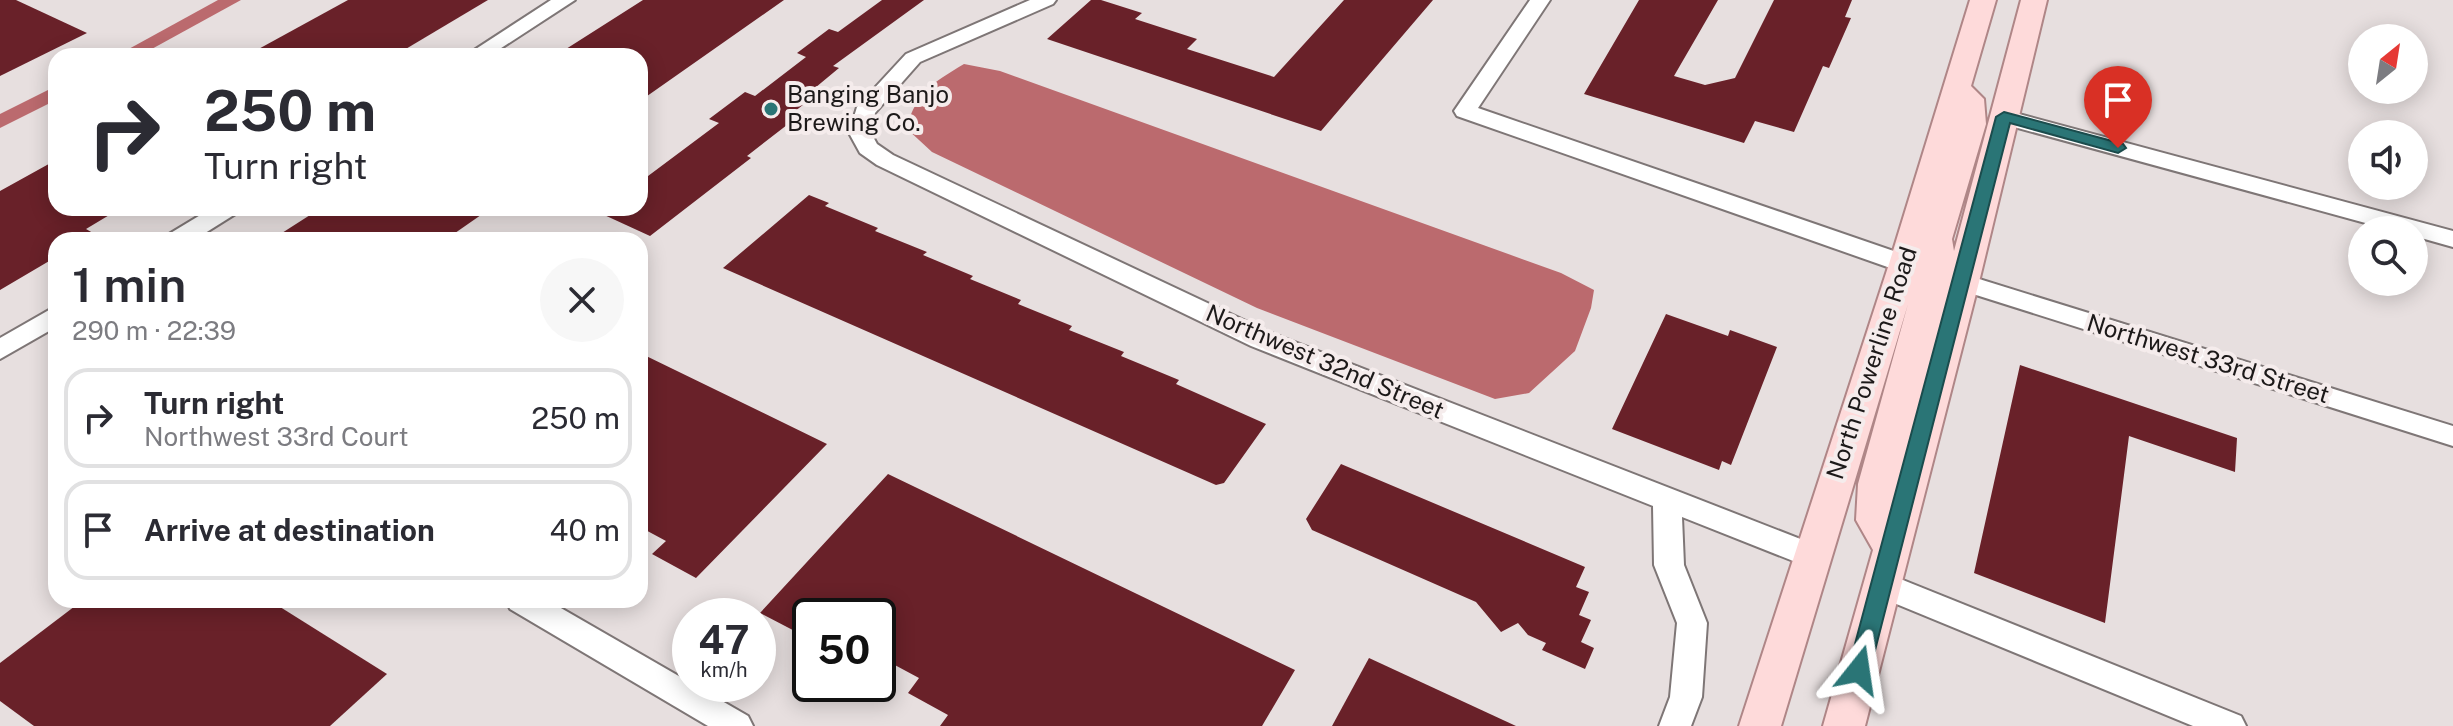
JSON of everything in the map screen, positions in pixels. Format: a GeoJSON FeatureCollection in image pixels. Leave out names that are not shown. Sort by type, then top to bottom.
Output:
{"type":"FeatureCollection","features":[{"type":"Feature","properties":{"kind":"main road","name":"North Powerline Road"},"geometry":{"type":"LineString","coordinates":[[1760,726],[1905,264],[1983,0]]}},
{"type":"Feature","properties":{"kind":"main road"},"geometry":{"type":"LineString","coordinates":[[1844,726],[1963,282],[2034,0]]}},
{"type":"Feature","properties":{"kind":"main road"},"geometry":{"type":"LineString","coordinates":[[1956,87],[1970,99],[1972,124],[1936,239],[1937,256],[1944,270],[1963,282]]}},
{"type":"Feature","properties":{"kind":"main road"},"geometry":{"type":"LineString","coordinates":[[1893,548],[1875,520],[1876,484],[1928,292],[1926,280],[1905,264]]}},
{"type":"Feature","properties":{"kind":"street"},"geometry":{"type":"LineString","coordinates":[[488,48],[565,0]]}},
{"type":"Feature","properties":{"kind":"street","name":"Northwest 32nd Street"},"geometry":{"type":"LineString","coordinates":[[1046,0],[913,58],[865,112],[860,133],[868,148],[885,160],[1260,339],[1811,556]]}},
{"type":"Feature","properties":{"kind":"street"},"geometry":{"type":"LineString","coordinates":[[1540,0],[1465,111],[1905,264]]}},
{"type":"Feature","properties":{"kind":"street"},"geometry":{"type":"LineString","coordinates":[[2004,117],[2453,239]]}},
{"type":"Feature","properties":{"kind":"street"},"geometry":{"type":"LineString","coordinates":[[190,232],[216,216]]}},
{"type":"Feature","properties":{"kind":"street","name":"Northwest 33rd Street"},"geometry":{"type":"LineString","coordinates":[[1963,282],[2453,436]]}},
{"type":"Feature","properties":{"kind":"street"},"geometry":{"type":"LineString","coordinates":[[0,350],[48,323]]}},
{"type":"Feature","properties":{"kind":"street"},"geometry":{"type":"LineString","coordinates":[[1667,500],[1669,565],[1692,623],[1686,697],[1675,726]]}},
{"type":"Feature","properties":{"kind":"street"},"geometry":{"type":"LineString","coordinates":[[1883,585],[2230,726]]}},
{"type":"Feature","properties":{"kind":"street"},"geometry":{"type":"LineString","coordinates":[[535,608],[737,726]]}},
{"type":"Feature","properties":{"kind":"shaded area"},"geometry":{"type":"Polygon","coordinates":[[[964,64],[1000,71],[1561,273],[1594,290],[1591,308],[1575,351],[1529,393],[1495,399],[1257,308],[932,152],[906,128],[915,105],[927,90],[964,64]]]}},
{"type":"Feature","properties":{"kind":"building"},"geometry":{"type":"Polygon","coordinates":[[[0,0],[16,0],[87,33],[57,48],[48,48],[48,52],[0,76],[0,0]]]}},
{"type":"Feature","properties":{"kind":"building"},"geometry":{"type":"Polygon","coordinates":[[[348,0],[488,0],[407,48],[261,48],[348,0]]]}},
{"type":"Feature","properties":{"kind":"building"},"geometry":{"type":"Polygon","coordinates":[[[643,0],[784,0],[648,95],[648,48],[568,48],[643,0]]]}},
{"type":"Feature","properties":{"kind":"building"},"geometry":{"type":"Polygon","coordinates":[[[882,0],[924,0],[833,66],[839,68],[798,102],[804,104],[789,116],[796,118],[747,156],[751,158],[650,236],[648,232],[641,232],[606,216],[648,216],[648,176],[719,123],[709,119],[745,92],[755,96],[806,57],[797,53],[829,29],[838,32],[882,0]]]}},
{"type":"Feature","properties":{"kind":"building"},"geometry":{"type":"Polygon","coordinates":[[[1091,0],[1101,0],[1142,13],[1135,19],[1197,39],[1187,49],[1274,77],[1344,0],[1433,0],[1321,131],[1047,39],[1091,0]]]}},
{"type":"Feature","properties":{"kind":"building"},"geometry":{"type":"Polygon","coordinates":[[[1639,0],[1718,0],[1674,76],[1705,85],[1735,78],[1774,0],[1852,0],[1845,17],[1851,18],[1829,68],[1823,66],[1794,132],[1755,121],[1744,143],[1584,94],[1639,0]]]}},
{"type":"Feature","properties":{"kind":"building"},"geometry":{"type":"Polygon","coordinates":[[[48,164],[48,216],[108,216],[86,229],[91,232],[48,232],[48,262],[0,290],[0,191],[48,164]]]}},
{"type":"Feature","properties":{"kind":"building"},"geometry":{"type":"Polygon","coordinates":[[[809,195],[829,203],[825,206],[878,228],[875,231],[927,252],[923,255],[973,276],[970,279],[1021,300],[1018,304],[1072,326],[1069,330],[1124,352],[1121,356],[1179,380],[1176,384],[1266,424],[1224,483],[1216,485],[723,268],[809,195]]]}},
{"type":"Feature","properties":{"kind":"building"},"geometry":{"type":"Polygon","coordinates":[[[308,216],[480,216],[456,232],[284,232],[308,216]]]}},
{"type":"Feature","properties":{"kind":"building"},"geometry":{"type":"Polygon","coordinates":[[[1666,314],[1728,336],[1730,330],[1777,347],[1731,465],[1722,461],[1719,470],[1612,429],[1666,314]]]}},
{"type":"Feature","properties":{"kind":"building"},"geometry":{"type":"Polygon","coordinates":[[[648,357],[827,444],[696,578],[652,554],[666,541],[648,531],[648,357]]]}},
{"type":"Feature","properties":{"kind":"building"},"geometry":{"type":"Polygon","coordinates":[[[2020,365],[2237,438],[2235,472],[2129,436],[2105,623],[1974,573],[2020,365]]]}},
{"type":"Feature","properties":{"kind":"building"},"geometry":{"type":"Polygon","coordinates":[[[1341,464],[1585,567],[1576,587],[1589,592],[1579,615],[1591,620],[1581,642],[1594,648],[1585,669],[1542,650],[1546,643],[1528,635],[1518,623],[1501,632],[1476,602],[1312,530],[1306,519],[1341,464]]]}},
{"type":"Feature","properties":{"kind":"building"},"geometry":{"type":"Polygon","coordinates":[[[888,474],[1295,670],[1262,726],[940,726],[948,715],[908,693],[919,678],[896,666],[896,598],[792,598],[792,630],[776,621],[774,598],[888,474]]]}},
{"type":"Feature","properties":{"kind":"building"},"geometry":{"type":"Polygon","coordinates":[[[72,608],[282,608],[387,674],[330,726],[34,726],[0,701],[0,663],[72,608]]]}},
{"type":"Feature","properties":{"kind":"building"},"geometry":{"type":"Polygon","coordinates":[[[1369,658],[1516,726],[1332,726],[1369,658]]]}},
{"type":"Feature","properties":{"kind":"waterway"},"geometry":{"type":"LineString","coordinates":[[140,48],[232,0]]}},
{"type":"Feature","properties":{"kind":"waterway"},"geometry":{"type":"LineString","coordinates":[[0,122],[48,96]]}},
{"type":"Feature","properties":{"kind":"place","name":"Banging Banjo Brewing Co."},"geometry":{"type":"Point","coordinates":[771,109]}},
{"type":"Feature","properties":{"kind":"route"},"geometry":{"type":"LineString","coordinates":[[1859,670],[2004,117],[2118,148]]}}]}
